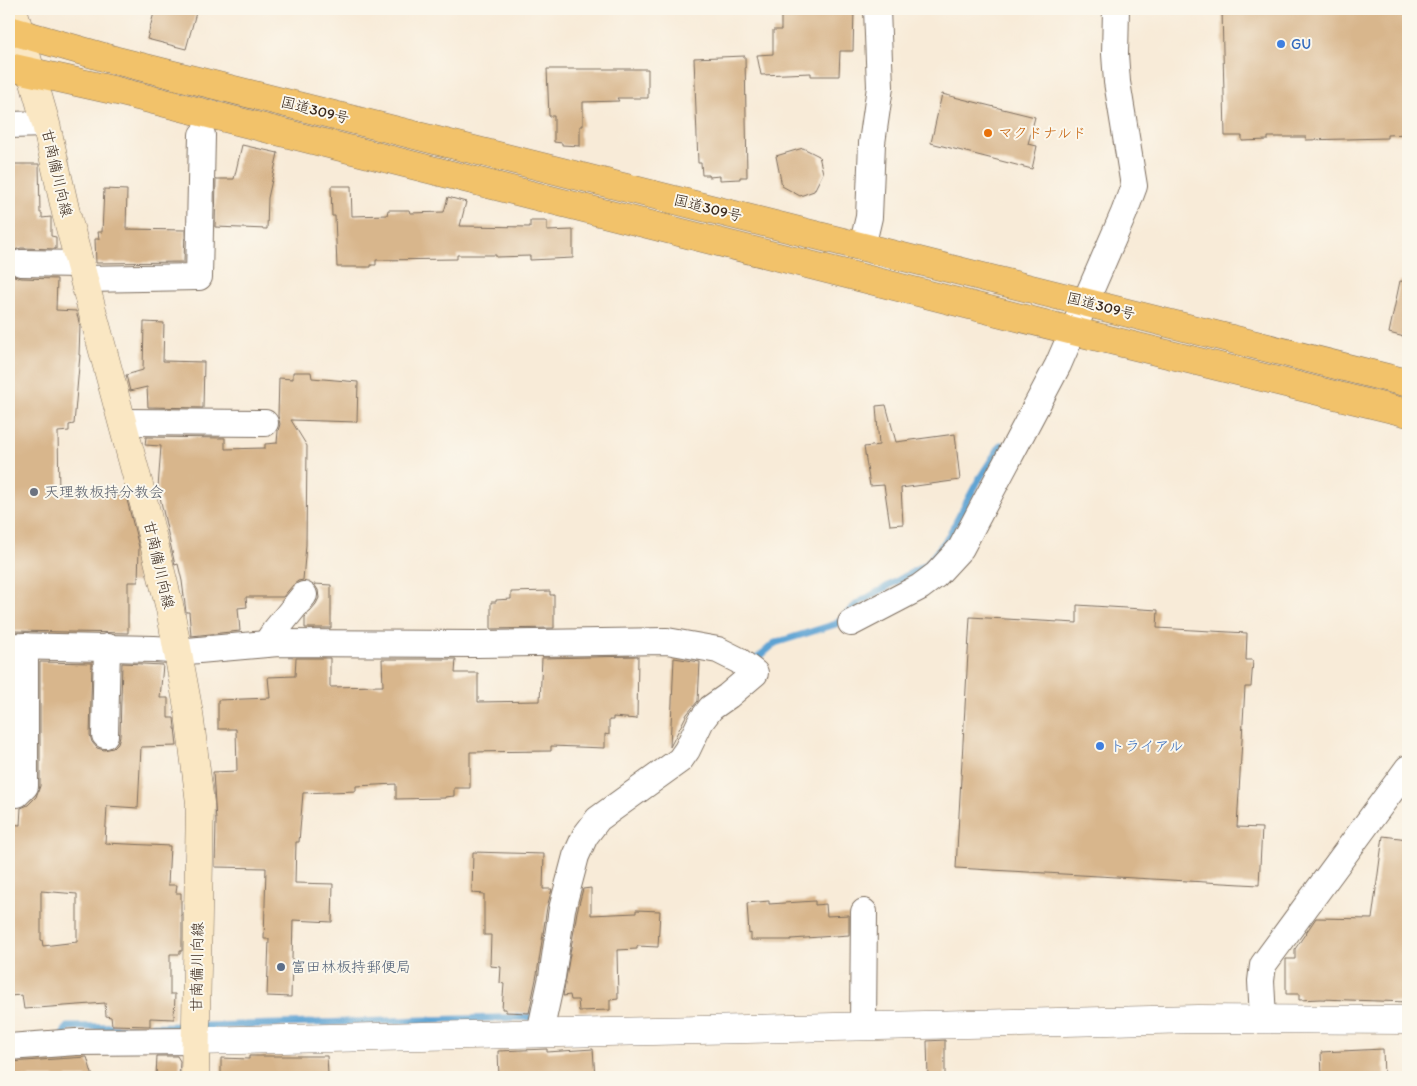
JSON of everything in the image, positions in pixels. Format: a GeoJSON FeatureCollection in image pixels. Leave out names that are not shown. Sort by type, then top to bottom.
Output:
{"type":"FeatureCollection","features":[{"type":"Feature","properties":{"kind":"highway","name":"国道309号"},"geometry":{"type":"LineString","coordinates":[[14,24],[124,63],[1408,383]]}},
{"type":"Feature","properties":{"kind":"highway","name":"国道309号"},"geometry":{"type":"LineString","coordinates":[[20,70],[136,96],[1408,413]]}},
{"type":"Feature","properties":{"kind":"main road","name":"甘南備川向線"},"geometry":{"type":"LineString","coordinates":[[14,24],[20,70],[46,124],[66,213],[147,515],[170,609],[189,713],[200,803],[195,1077]]}},
{"type":"Feature","properties":{"kind":"street"},"geometry":{"type":"LineString","coordinates":[[862,247],[869,217],[872,143],[880,87],[877,9]]}},
{"type":"Feature","properties":{"kind":"street"},"geometry":{"type":"LineString","coordinates":[[851,624],[920,587],[936,575],[961,548],[1058,365],[1082,333],[1095,304],[1134,186],[1117,82],[1115,54],[1116,9]]}},
{"type":"Feature","properties":{"kind":"street"},"geometry":{"type":"LineString","coordinates":[[9,125],[46,124]]}},
{"type":"Feature","properties":{"kind":"street"},"geometry":{"type":"LineString","coordinates":[[22,263],[82,271],[199,277],[202,135]]}},
{"type":"Feature","properties":{"kind":"street"},"geometry":{"type":"LineString","coordinates":[[122,422],[265,423]]}},
{"type":"Feature","properties":{"kind":"street"},"geometry":{"type":"LineString","coordinates":[[266,644],[304,595]]}},
{"type":"Feature","properties":{"kind":"street"},"geometry":{"type":"LineString","coordinates":[[17,794],[25,786],[17,646],[107,647],[188,651],[266,644],[477,644],[667,641],[718,650],[738,660],[754,672],[728,696],[711,708],[701,721],[680,760],[598,819],[584,836],[576,856],[562,909],[552,976],[540,1033]]}},
{"type":"Feature","properties":{"kind":"street"},"geometry":{"type":"LineString","coordinates":[[105,735],[107,647]]}},
{"type":"Feature","properties":{"kind":"street"},"geometry":{"type":"LineString","coordinates":[[1263,1018],[1261,981],[1263,965],[1408,768]]}},
{"type":"Feature","properties":{"kind":"street"},"geometry":{"type":"LineString","coordinates":[[863,1026],[864,912]]}},
{"type":"Feature","properties":{"kind":"street"},"geometry":{"type":"LineString","coordinates":[[9,1047],[76,1042],[1263,1018],[1408,1020]]}},
{"type":"Feature","properties":{"kind":"building"},"geometry":{"type":"Polygon","coordinates":[[[155,9],[197,9],[186,49],[147,39],[155,9]]]}},
{"type":"Feature","properties":{"kind":"building"},"geometry":{"type":"Polygon","coordinates":[[[781,9],[854,9],[853,51],[840,51],[839,76],[811,76],[811,73],[761,75],[757,55],[773,54],[773,30],[781,30],[781,9]]]}},
{"type":"Feature","properties":{"kind":"building"},"geometry":{"type":"Polygon","coordinates":[[[1222,9],[1408,9],[1408,134],[1387,135],[1387,138],[1306,140],[1306,137],[1268,137],[1268,140],[1242,141],[1242,136],[1225,136],[1222,9]]]}},
{"type":"Feature","properties":{"kind":"building"},"geometry":{"type":"Polygon","coordinates":[[[745,56],[747,177],[720,180],[720,176],[709,177],[709,175],[702,175],[701,163],[698,163],[694,58],[745,56]]]}},
{"type":"Feature","properties":{"kind":"building"},"geometry":{"type":"Polygon","coordinates":[[[547,69],[648,69],[648,98],[617,98],[619,101],[583,102],[583,126],[580,126],[580,146],[562,145],[562,143],[554,142],[554,116],[549,116],[547,69]]]}},
{"type":"Feature","properties":{"kind":"building"},"geometry":{"type":"Polygon","coordinates":[[[942,94],[1035,117],[1028,144],[1037,146],[1032,169],[931,143],[942,94]]]}},
{"type":"Feature","properties":{"kind":"building"},"geometry":{"type":"Polygon","coordinates":[[[242,145],[278,153],[268,198],[267,229],[215,227],[216,179],[234,179],[242,145]]]}},
{"type":"Feature","properties":{"kind":"building"},"geometry":{"type":"Polygon","coordinates":[[[803,148],[819,156],[823,173],[814,191],[800,196],[782,186],[776,156],[803,148]]]}},
{"type":"Feature","properties":{"kind":"building"},"geometry":{"type":"Polygon","coordinates":[[[9,164],[39,164],[40,213],[42,213],[42,218],[51,217],[51,236],[56,237],[56,249],[21,248],[14,250],[9,255],[9,164]]]}},
{"type":"Feature","properties":{"kind":"building"},"geometry":{"type":"Polygon","coordinates":[[[331,186],[351,186],[352,216],[387,215],[388,210],[409,210],[410,213],[444,212],[448,197],[466,202],[460,226],[530,227],[530,221],[547,221],[547,231],[573,230],[573,258],[530,260],[530,256],[457,255],[457,259],[376,260],[376,265],[371,265],[371,267],[337,267],[335,216],[332,216],[331,186]]]}},
{"type":"Feature","properties":{"kind":"building"},"geometry":{"type":"Polygon","coordinates":[[[104,189],[127,190],[126,229],[185,230],[184,262],[96,263],[95,239],[99,239],[98,232],[102,232],[104,189]]]}},
{"type":"Feature","properties":{"kind":"building"},"geometry":{"type":"Polygon","coordinates":[[[9,271],[14,276],[21,278],[57,279],[56,310],[76,311],[80,326],[80,355],[74,424],[69,425],[69,431],[58,432],[59,493],[126,496],[139,547],[138,582],[128,582],[128,633],[13,631],[13,626],[9,626],[9,271]]]}},
{"type":"Feature","properties":{"kind":"building"},"geometry":{"type":"Polygon","coordinates":[[[1400,281],[1408,282],[1408,338],[1389,333],[1400,281]]]}},
{"type":"Feature","properties":{"kind":"building"},"geometry":{"type":"Polygon","coordinates":[[[144,322],[164,323],[163,361],[204,362],[203,408],[148,407],[147,387],[130,391],[126,375],[143,370],[144,322]]]}},
{"type":"Feature","properties":{"kind":"building"},"geometry":{"type":"Polygon","coordinates":[[[293,372],[311,372],[312,378],[358,382],[357,422],[291,420],[307,446],[306,545],[303,580],[293,585],[283,597],[246,597],[247,607],[238,608],[240,631],[191,636],[189,612],[186,612],[182,581],[178,564],[175,565],[158,488],[161,446],[145,445],[146,437],[225,438],[225,449],[265,448],[265,444],[277,443],[280,424],[278,416],[279,378],[293,379],[293,372]]]}},
{"type":"Feature","properties":{"kind":"building"},"geometry":{"type":"Polygon","coordinates":[[[886,405],[896,442],[955,434],[960,480],[901,488],[903,524],[890,525],[884,485],[870,486],[864,447],[879,445],[876,406],[886,405]]]}},
{"type":"Feature","properties":{"kind":"building"},"geometry":{"type":"Polygon","coordinates":[[[314,584],[331,585],[331,628],[305,628],[305,617],[319,598],[318,590],[314,584]]]}},
{"type":"Feature","properties":{"kind":"building"},"geometry":{"type":"Polygon","coordinates":[[[550,591],[550,595],[554,595],[554,628],[491,629],[491,602],[511,599],[511,592],[550,591]]]}},
{"type":"Feature","properties":{"kind":"building"},"geometry":{"type":"Polygon","coordinates":[[[1077,605],[1158,610],[1157,628],[1247,633],[1246,660],[1253,660],[1251,687],[1245,687],[1237,827],[1262,828],[1259,885],[956,868],[970,617],[1077,623],[1077,605]]]}},
{"type":"Feature","properties":{"kind":"building"},"geometry":{"type":"Polygon","coordinates":[[[638,656],[637,719],[613,717],[613,720],[609,720],[609,735],[605,734],[605,748],[551,746],[551,751],[470,752],[470,788],[454,788],[454,796],[445,798],[396,799],[396,784],[356,786],[356,791],[303,793],[299,842],[296,842],[295,883],[333,884],[332,922],[293,920],[291,997],[267,996],[269,939],[264,939],[266,868],[215,867],[216,821],[213,772],[237,771],[236,729],[218,729],[218,700],[270,698],[268,677],[295,676],[296,658],[330,658],[330,687],[383,686],[382,659],[456,659],[455,673],[478,673],[478,702],[540,701],[542,658],[638,656]]]}},
{"type":"Feature","properties":{"kind":"building"},"geometry":{"type":"Polygon","coordinates":[[[674,658],[700,662],[698,701],[687,714],[670,747],[674,658]]]}},
{"type":"Feature","properties":{"kind":"building"},"geometry":{"type":"Polygon","coordinates":[[[40,662],[92,663],[90,735],[92,742],[97,748],[104,750],[113,748],[118,743],[120,736],[122,663],[163,665],[160,698],[168,698],[168,718],[174,718],[177,746],[141,747],[138,808],[107,806],[105,843],[170,846],[168,885],[177,885],[176,893],[181,893],[182,915],[182,951],[180,951],[180,954],[170,954],[170,994],[175,994],[174,1019],[150,1018],[150,1026],[112,1025],[111,1017],[106,1016],[105,1003],[24,1009],[22,995],[9,996],[9,824],[20,825],[21,808],[28,805],[36,797],[40,786],[40,662]],[[41,891],[41,940],[43,946],[77,942],[77,894],[41,891]]]}},
{"type":"Feature","properties":{"kind":"building"},"geometry":{"type":"Polygon","coordinates":[[[9,705],[10,705],[9,781],[9,705]]]}},
{"type":"Feature","properties":{"kind":"building"},"geometry":{"type":"Polygon","coordinates":[[[1383,836],[1408,839],[1408,1002],[1299,1000],[1299,994],[1286,994],[1286,959],[1295,959],[1295,949],[1316,918],[1372,919],[1383,836]]]}},
{"type":"Feature","properties":{"kind":"building"},"geometry":{"type":"Polygon","coordinates":[[[473,852],[544,854],[543,889],[552,889],[547,907],[529,1013],[506,1012],[506,1009],[502,1009],[504,984],[500,983],[501,967],[490,966],[491,935],[484,935],[484,894],[472,893],[473,852]]]}},
{"type":"Feature","properties":{"kind":"building"},"geometry":{"type":"Polygon","coordinates":[[[591,888],[591,915],[636,913],[636,910],[660,911],[658,947],[637,946],[637,949],[617,950],[618,999],[610,1000],[610,1010],[579,1011],[578,1000],[571,1000],[570,995],[563,996],[577,912],[583,889],[591,888]]]}},
{"type":"Feature","properties":{"kind":"building"},"geometry":{"type":"Polygon","coordinates":[[[769,901],[769,904],[815,901],[815,905],[826,904],[827,916],[849,915],[849,935],[791,940],[751,940],[747,903],[769,901]]]}},
{"type":"Feature","properties":{"kind":"building"},"geometry":{"type":"Polygon","coordinates":[[[945,1040],[945,1077],[928,1077],[927,1041],[945,1040]]]}},
{"type":"Feature","properties":{"kind":"building"},"geometry":{"type":"Polygon","coordinates":[[[547,1049],[547,1052],[593,1049],[595,1077],[499,1077],[498,1051],[547,1049]]]}},
{"type":"Feature","properties":{"kind":"building"},"geometry":{"type":"Polygon","coordinates":[[[1383,1049],[1384,1077],[1322,1077],[1321,1052],[1383,1049]]]}},
{"type":"Feature","properties":{"kind":"building"},"geometry":{"type":"Polygon","coordinates":[[[157,1056],[177,1056],[180,1061],[179,1077],[156,1077],[157,1056]]]}},
{"type":"Feature","properties":{"kind":"building"},"geometry":{"type":"Polygon","coordinates":[[[249,1056],[327,1056],[328,1075],[319,1075],[319,1077],[221,1077],[221,1058],[249,1059],[249,1056]]]}},
{"type":"Feature","properties":{"kind":"building"},"geometry":{"type":"Polygon","coordinates":[[[87,1057],[93,1077],[9,1077],[9,1062],[87,1057]]]}},
{"type":"Feature","properties":{"kind":"waterway"},"geometry":{"type":"LineString","coordinates":[[752,663],[775,643],[836,624],[858,603],[927,564],[947,539],[978,481],[1001,445]]}},
{"type":"Feature","properties":{"kind":"waterway"},"geometry":{"type":"LineString","coordinates":[[203,1026],[534,1017],[535,1012]]}},
{"type":"Feature","properties":{"kind":"waterway"},"geometry":{"type":"LineString","coordinates":[[62,1037],[67,1027],[192,1026]]}},
{"type":"Feature","properties":{"kind":"place","name":"GU"},"geometry":{"type":"Point","coordinates":[1281,44]}},
{"type":"Feature","properties":{"kind":"place","name":"マクドナルド"},"geometry":{"type":"Point","coordinates":[988,133]}},
{"type":"Feature","properties":{"kind":"place","name":"天理教板持分教会"},"geometry":{"type":"Point","coordinates":[34,492]}},
{"type":"Feature","properties":{"kind":"place","name":"トライアル"},"geometry":{"type":"Point","coordinates":[1100,746]}},
{"type":"Feature","properties":{"kind":"place","name":"富田林板持郵便局"},"geometry":{"type":"Point","coordinates":[281,967]}}]}
